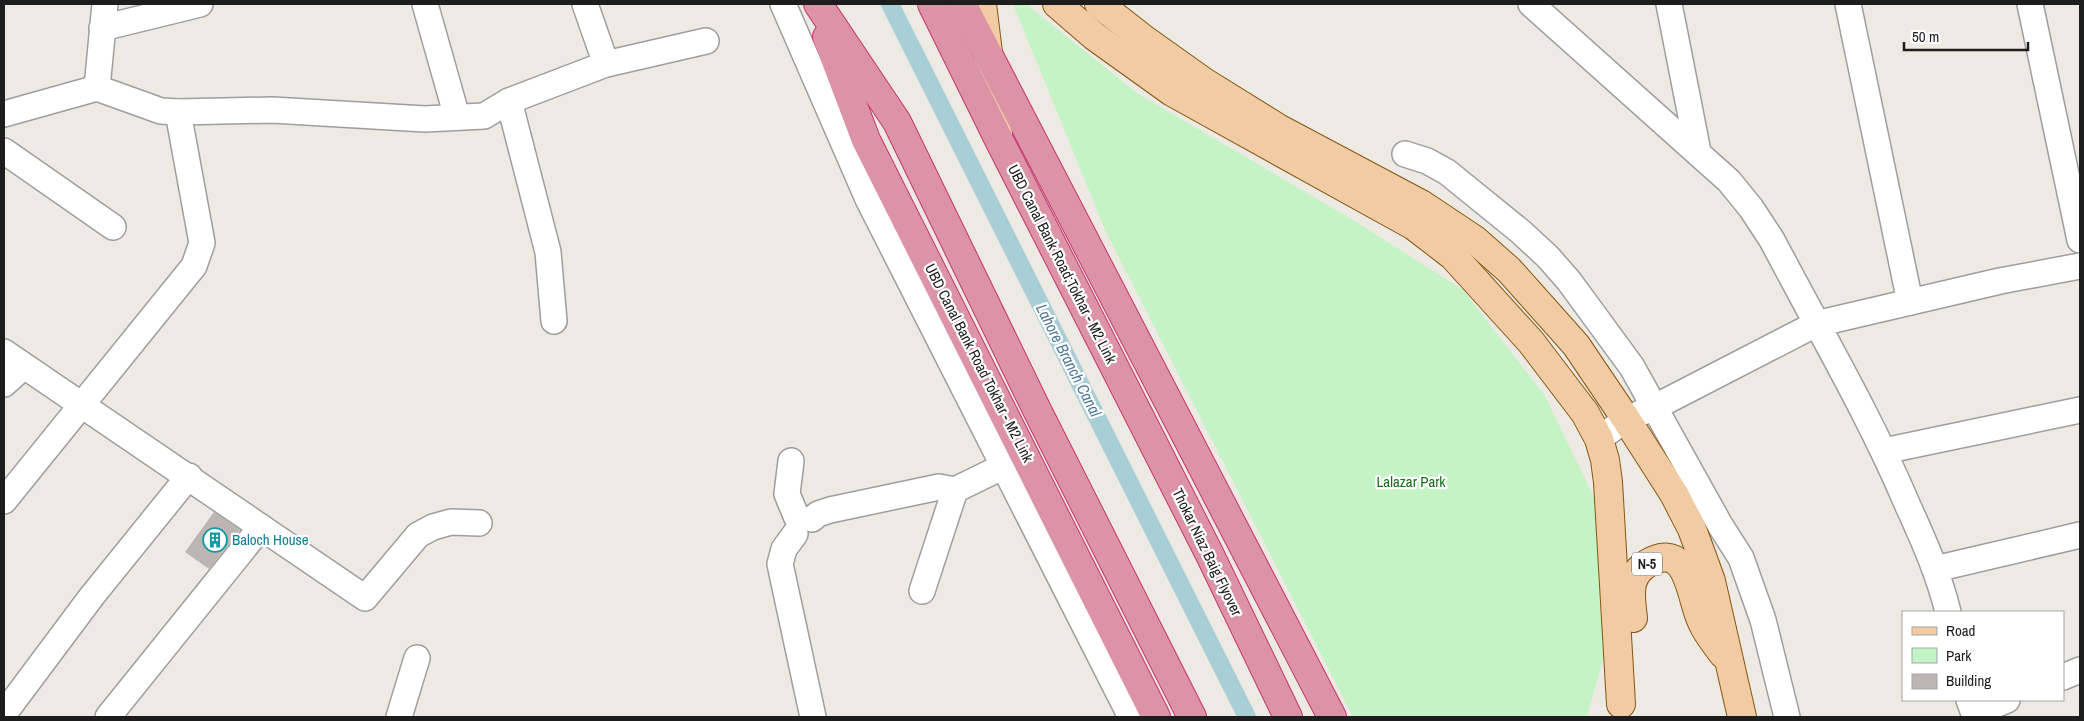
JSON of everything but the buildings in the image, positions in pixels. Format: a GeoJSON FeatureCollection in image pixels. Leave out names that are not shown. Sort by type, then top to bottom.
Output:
{"type":"FeatureCollection","features":[{"type":"Feature","properties":{"kind":"highway","name":"UBD Canal Bank Road Tokhar - M2 Link"},"geometry":{"type":"LineString","coordinates":[[814,4],[866,140],[1156,717]]}},
{"type":"Feature","properties":{"kind":"highway"},"geometry":{"type":"LineString","coordinates":[[818,4],[897,122],[1037,410],[1192,717]]}},
{"type":"Feature","properties":{"kind":"highway","name":"UBD Canal Bank Road;Tokhar - M2 Link"},"geometry":{"type":"LineString","coordinates":[[932,4],[998,140],[1126,388]]}},
{"type":"Feature","properties":{"kind":"highway"},"geometry":{"type":"LineString","coordinates":[[962,4],[1332,717]]}},
{"type":"Feature","properties":{"kind":"highway","name":"Thokar Niaz Baig Flyover"},"geometry":{"type":"LineString","coordinates":[[1126,388],[1288,717]]}},
{"type":"Feature","properties":{"kind":"main road"},"geometry":{"type":"LineString","coordinates":[[982,4],[998,140]]}},
{"type":"Feature","properties":{"kind":"main road"},"geometry":{"type":"LineString","coordinates":[[1057,4],[1094,36],[1172,92],[1414,226],[1453,256],[1531,342],[1585,413],[1599,439],[1605,460],[1608,482],[1620,711]]}},
{"type":"Feature","properties":{"kind":"main road"},"geometry":{"type":"LineString","coordinates":[[1099,4],[1204,82],[1278,128],[1421,204],[1476,240],[1509,270],[1576,345],[1674,494],[1692,530],[1712,581],[1730,664]]}},
{"type":"Feature","properties":{"kind":"main road","name":"N-5"},"geometry":{"type":"LineString","coordinates":[[1620,711],[1636,657],[1631,586],[1638,572],[1650,563],[1668,558],[1682,565],[1688,576],[1702,622],[1730,664],[1742,717]]}},
{"type":"Feature","properties":{"kind":"street"},"geometry":{"type":"LineString","coordinates":[[96,88],[104,16],[200,4]]}},
{"type":"Feature","properties":{"kind":"street"},"geometry":{"type":"LineString","coordinates":[[425,4],[457,117]]}},
{"type":"Feature","properties":{"kind":"street"},"geometry":{"type":"LineString","coordinates":[[585,4],[606,64]]}},
{"type":"Feature","properties":{"kind":"street"},"geometry":{"type":"LineString","coordinates":[[783,4],[868,199],[1131,717]]}},
{"type":"Feature","properties":{"kind":"street"},"geometry":{"type":"LineString","coordinates":[[1531,4],[1698,152],[1729,181],[1751,208],[1772,240],[1884,451],[1935,569],[1948,611]]}},
{"type":"Feature","properties":{"kind":"street"},"geometry":{"type":"LineString","coordinates":[[1669,4],[1698,152]]}},
{"type":"Feature","properties":{"kind":"street"},"geometry":{"type":"LineString","coordinates":[[1848,4],[1910,302]]}},
{"type":"Feature","properties":{"kind":"street"},"geometry":{"type":"LineString","coordinates":[[2030,4],[2080,240]]}},
{"type":"Feature","properties":{"kind":"street"},"geometry":{"type":"LineString","coordinates":[[4,114],[96,88],[161,111],[272,110],[425,119],[484,116],[509,101],[606,64],[706,41]]}},
{"type":"Feature","properties":{"kind":"street"},"geometry":{"type":"LineString","coordinates":[[509,101],[548,252],[554,321]]}},
{"type":"Feature","properties":{"kind":"street"},"geometry":{"type":"LineString","coordinates":[[4,501],[194,266],[202,243],[178,112]]}},
{"type":"Feature","properties":{"kind":"street"},"geometry":{"type":"LineString","coordinates":[[4,151],[113,228]]}},
{"type":"Feature","properties":{"kind":"street"},"geometry":{"type":"LineString","coordinates":[[1405,154],[1427,161],[1447,172],[1521,232],[1548,257],[1569,281],[1627,360],[1720,525],[1741,558],[1763,620],[1787,717]]}},
{"type":"Feature","properties":{"kind":"street"},"geometry":{"type":"LineString","coordinates":[[1599,439],[1626,419],[1655,407],[1816,324],[2000,281],[2080,266]]}},
{"type":"Feature","properties":{"kind":"street"},"geometry":{"type":"LineString","coordinates":[[4,352],[189,476],[365,598],[418,535],[433,527],[452,522],[478,523]]}},
{"type":"Feature","properties":{"kind":"street"},"geometry":{"type":"LineString","coordinates":[[4,384],[24,366]]}},
{"type":"Feature","properties":{"kind":"street"},"geometry":{"type":"LineString","coordinates":[[1884,451],[2080,410]]}},
{"type":"Feature","properties":{"kind":"street"},"geometry":{"type":"LineString","coordinates":[[792,461],[786,490],[789,502],[801,524]]}},
{"type":"Feature","properties":{"kind":"street"},"geometry":{"type":"LineString","coordinates":[[813,717],[780,564],[784,549],[801,524],[818,514],[830,510],[939,487],[955,490],[1004,466]]}},
{"type":"Feature","properties":{"kind":"street"},"geometry":{"type":"LineString","coordinates":[[8,712],[92,596],[189,476]]}},
{"type":"Feature","properties":{"kind":"street"},"geometry":{"type":"LineString","coordinates":[[922,591],[955,490]]}},
{"type":"Feature","properties":{"kind":"street"},"geometry":{"type":"LineString","coordinates":[[108,717],[127,691],[261,527]]}},
{"type":"Feature","properties":{"kind":"street"},"geometry":{"type":"LineString","coordinates":[[1935,569],[2080,535]]}},
{"type":"Feature","properties":{"kind":"street"},"geometry":{"type":"LineString","coordinates":[[399,717],[416,658]]}},
{"type":"Feature","properties":{"kind":"street"},"geometry":{"type":"LineString","coordinates":[[2064,677],[2080,670]]}},
{"type":"Feature","properties":{"kind":"street"},"geometry":{"type":"LineString","coordinates":[[1969,701],[1973,711],[1978,712],[2006,701]]}},
{"type":"Feature","properties":{"kind":"green space","name":"Lalazar Park"},"geometry":{"type":"Polygon","coordinates":[[[1013,4],[1026,4],[1137,93],[1358,223],[1463,290],[1545,396],[1598,506],[1604,655],[1587,717],[1353,717],[1106,232],[1013,4]]]}},
{"type":"Feature","properties":{"kind":"waterway","name":"Lahore Branch Canal"},"geometry":{"type":"LineString","coordinates":[[890,4],[1247,717]]}},
{"type":"Feature","properties":{"kind":"place","name":"Baloch House"},"geometry":{"type":"Point","coordinates":[215,540]}}]}
